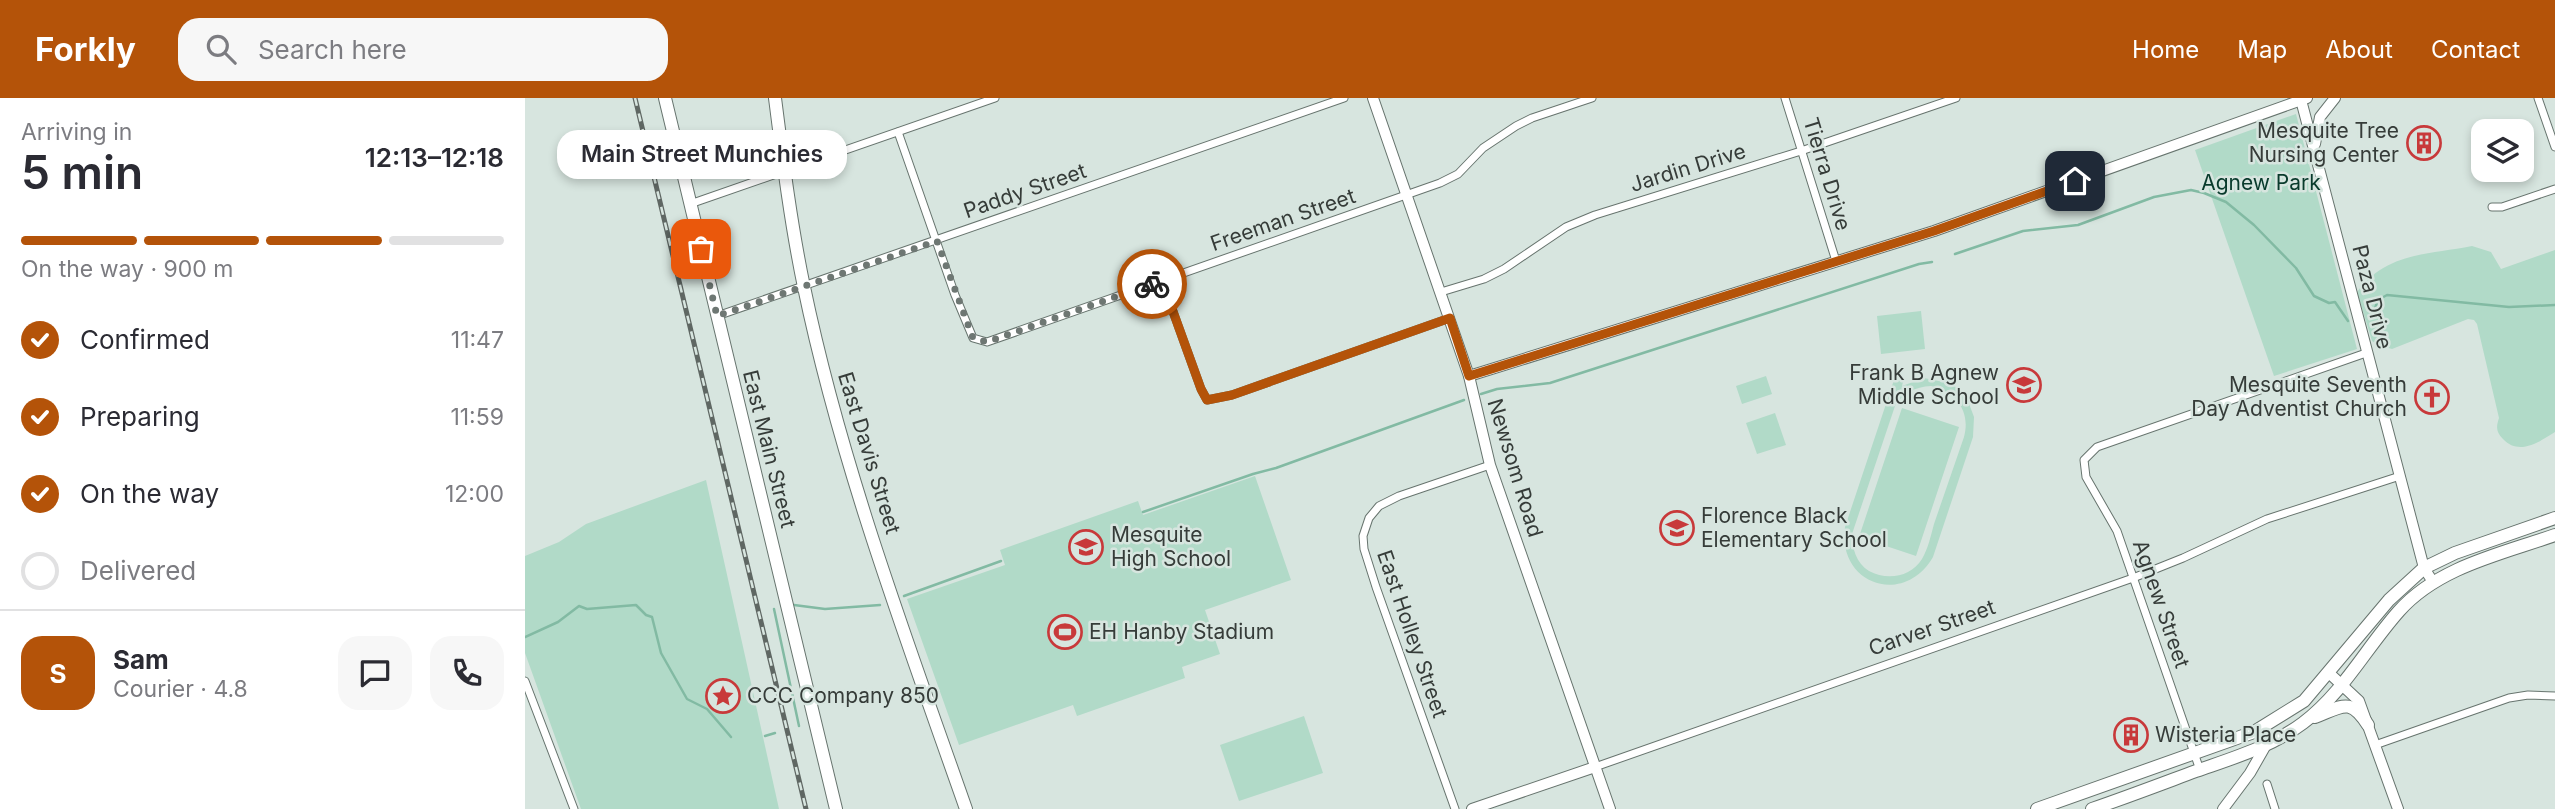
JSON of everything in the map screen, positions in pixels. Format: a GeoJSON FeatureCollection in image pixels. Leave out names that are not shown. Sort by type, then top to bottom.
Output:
{"type":"FeatureCollection","features":[{"type":"Feature","properties":{"kind":"main road","name":"East Main Street"},"geometry":{"type":"LineString","coordinates":[[666,98],[836,809]]}},
{"type":"Feature","properties":{"kind":"main road","name":"East Davis Street"},"geometry":{"type":"LineString","coordinates":[[775,98],[784,172],[804,287],[846,450],[964,808]]}},
{"type":"Feature","properties":{"kind":"main road"},"geometry":{"type":"LineString","coordinates":[[2266,745],[2267,735],[2298,711],[2389,600],[2424,568],[2455,553],[2555,518]]}},
{"type":"Feature","properties":{"kind":"main road"},"geometry":{"type":"LineString","coordinates":[[2530,527],[2535,542]]}},
{"type":"Feature","properties":{"kind":"main road"},"geometry":{"type":"LineString","coordinates":[[2302,724],[2343,685],[2401,609],[2433,582],[2452,572],[2555,536]]}},
{"type":"Feature","properties":{"kind":"main road"},"geometry":{"type":"LineString","coordinates":[[2036,809],[2254,732],[2304,701]]}},
{"type":"Feature","properties":{"kind":"main road"},"geometry":{"type":"LineString","coordinates":[[2092,809],[2266,745],[2331,711],[2349,707],[2359,710],[2368,725]]}},
{"type":"Feature","properties":{"kind":"main road"},"geometry":{"type":"LineString","coordinates":[[2103,786],[2109,803]]}},
{"type":"Feature","properties":{"kind":"street"},"geometry":{"type":"LineString","coordinates":[[690,204],[995,98]]}},
{"type":"Feature","properties":{"kind":"street","name":"Paddy Street"},"geometry":{"type":"LineString","coordinates":[[717,316],[1344,98]]}},
{"type":"Feature","properties":{"kind":"street","name":"Newsom Road"},"geometry":{"type":"LineString","coordinates":[[1373,98],[1469,376],[1490,465],[1609,809]]}},
{"type":"Feature","properties":{"kind":"street","name":"Freeman Street"},"geometry":{"type":"LineString","coordinates":[[937,241],[973,338],[987,342],[1407,195],[1458,174],[1483,148],[1524,122],[1592,98]]}},
{"type":"Feature","properties":{"kind":"street","name":"Tierra Drive"},"geometry":{"type":"LineString","coordinates":[[1785,98],[1836,261]]}},
{"type":"Feature","properties":{"kind":"street","name":"Jardin Drive"},"geometry":{"type":"LineString","coordinates":[[1441,292],[1484,279],[1504,269],[1566,226],[1595,215],[1801,151],[1956,98]]}},
{"type":"Feature","properties":{"kind":"street"},"geometry":{"type":"LineString","coordinates":[[2315,154],[2315,135],[2320,117],[2335,98]]}},
{"type":"Feature","properties":{"kind":"street"},"geometry":{"type":"LineString","coordinates":[[2538,98],[2555,147]]}},
{"type":"Feature","properties":{"kind":"street"},"geometry":{"type":"LineString","coordinates":[[1469,376],[1934,231],[2304,99]]}},
{"type":"Feature","properties":{"kind":"street","name":"Paza Drive"},"geometry":{"type":"LineString","coordinates":[[2304,99],[2315,154],[2366,353],[2424,568],[2433,582]]}},
{"type":"Feature","properties":{"kind":"street"},"geometry":{"type":"LineString","coordinates":[[898,132],[937,241]]}},
{"type":"Feature","properties":{"kind":"street"},"geometry":{"type":"LineString","coordinates":[[2491,207],[2499,208],[2555,189]]}},
{"type":"Feature","properties":{"kind":"street"},"geometry":{"type":"LineString","coordinates":[[1162,281],[1207,400],[1232,395],[1450,318]]}},
{"type":"Feature","properties":{"kind":"street","name":"Agnew Street"},"geometry":{"type":"LineString","coordinates":[[2200,770],[2114,523],[2085,477],[2083,464],[2087,455],[2097,447],[2366,353]]}},
{"type":"Feature","properties":{"kind":"street","name":"East Holley Street"},"geometry":{"type":"LineString","coordinates":[[1455,809],[1376,587],[1364,549],[1363,536],[1369,518],[1379,506],[1399,496],[1490,465]]}},
{"type":"Feature","properties":{"kind":"street","name":"Carver Street"},"geometry":{"type":"LineString","coordinates":[[1472,809],[2133,578],[2267,519],[2400,476]]}},
{"type":"Feature","properties":{"kind":"street"},"geometry":{"type":"LineString","coordinates":[[2329,673],[2359,701],[2397,809]]}},
{"type":"Feature","properties":{"kind":"street"},"geometry":{"type":"LineString","coordinates":[[525,681],[574,809]]}},
{"type":"Feature","properties":{"kind":"street"},"geometry":{"type":"LineString","coordinates":[[2375,745],[2509,698],[2528,695],[2555,696]]}},
{"type":"Feature","properties":{"kind":"street"},"geometry":{"type":"LineString","coordinates":[[2223,809],[2266,745]]}},
{"type":"Feature","properties":{"kind":"street"},"geometry":{"type":"LineString","coordinates":[[2232,758],[2241,769],[2244,781]]}},
{"type":"Feature","properties":{"kind":"street"},"geometry":{"type":"LineString","coordinates":[[2267,784],[2275,809]]}},
{"type":"Feature","properties":{"kind":"green space","name":"Agnew Park"},"geometry":{"type":"Polygon","coordinates":[[[2296,114],[2357,349],[2274,376],[2195,150],[2296,114]]]}},
{"type":"Feature","properties":{"kind":"green space"},"geometry":{"type":"Polygon","coordinates":[[[2472,246],[2491,252],[2501,269],[2555,250],[2555,432],[2529,446],[2509,444],[2498,432],[2499,418],[2474,320],[2468,319],[2392,349],[2372,341],[2357,292],[2381,269],[2395,262],[2472,246]]]}},
{"type":"Feature","properties":{"kind":"green space"},"geometry":{"type":"Polygon","coordinates":[[[1921,311],[1925,349],[1881,354],[1877,316],[1921,311]]]}},
{"type":"Feature","properties":{"kind":"green space"},"geometry":{"type":"Polygon","coordinates":[[[1896,374],[1904,377],[1902,386],[1924,378],[1956,387],[1968,401],[1974,417],[1973,437],[1933,557],[1921,572],[1906,582],[1890,585],[1875,582],[1862,575],[1851,563],[1845,547],[1845,527],[1896,374]],[[1931,386],[1915,389],[1895,406],[1852,534],[1858,559],[1865,568],[1876,574],[1891,576],[1912,570],[1922,559],[1928,546],[1966,428],[1959,404],[1940,389],[1931,386]]]}},
{"type":"Feature","properties":{"kind":"green space"},"geometry":{"type":"Polygon","coordinates":[[[1766,376],[1772,394],[1742,404],[1736,386],[1766,376]]]}},
{"type":"Feature","properties":{"kind":"green space"},"geometry":{"type":"Polygon","coordinates":[[[1902,408],[1959,427],[1916,556],[1859,537],[1902,408]]]}},
{"type":"Feature","properties":{"kind":"green space"},"geometry":{"type":"Polygon","coordinates":[[[1775,413],[1786,445],[1757,454],[1746,423],[1775,413]]]}},
{"type":"Feature","properties":{"kind":"green space","name":"EH Hanby Stadium"},"geometry":{"type":"Polygon","coordinates":[[[1255,476],[1291,580],[1205,610],[1220,654],[1182,667],[1185,678],[1077,716],[1073,705],[959,745],[907,599],[1005,565],[1000,550],[1138,501],[1143,515],[1255,476]]]}},
{"type":"Feature","properties":{"kind":"green space"},"geometry":{"type":"Polygon","coordinates":[[[706,480],[779,809],[581,809],[525,653],[525,556],[559,542],[586,524],[706,480]]]}},
{"type":"Feature","properties":{"kind":"green space"},"geometry":{"type":"Polygon","coordinates":[[[1304,716],[1323,773],[1239,801],[1220,745],[1304,716]]]}},
{"type":"Feature","properties":{"kind":"waterway"},"geometry":{"type":"LineString","coordinates":[[1955,254],[2023,231],[2078,225],[2154,197],[2191,190],[2226,202],[2254,225],[2296,268],[2314,296],[2329,303],[2335,302],[2348,321]]}},
{"type":"Feature","properties":{"kind":"waterway"},"geometry":{"type":"LineString","coordinates":[[1481,394],[1497,389],[1550,383],[1932,262]]}},
{"type":"Feature","properties":{"kind":"waterway"},"geometry":{"type":"LineString","coordinates":[[2373,314],[2378,300],[2387,295],[2509,307],[2555,305]]}},
{"type":"Feature","properties":{"kind":"waterway"},"geometry":{"type":"LineString","coordinates":[[1143,512],[1276,468],[1464,400]]}},
{"type":"Feature","properties":{"kind":"waterway"},"geometry":{"type":"LineString","coordinates":[[904,596],[1001,561]]}},
{"type":"Feature","properties":{"kind":"waterway"},"geometry":{"type":"LineString","coordinates":[[525,637],[558,622],[579,606],[587,609],[636,605],[652,617],[661,653],[687,699],[707,709],[731,737]]}},
{"type":"Feature","properties":{"kind":"waterway"},"geometry":{"type":"LineString","coordinates":[[794,605],[825,609],[880,605]]}},
{"type":"Feature","properties":{"kind":"waterway"},"geometry":{"type":"LineString","coordinates":[[774,609],[799,726]]}},
{"type":"Feature","properties":{"kind":"waterway"},"geometry":{"type":"LineString","coordinates":[[765,736],[775,733]]}},
{"type":"Feature","properties":{"kind":"railway"},"geometry":{"type":"LineString","coordinates":[[635,98],[806,809]]}},
{"type":"Feature","properties":{"kind":"way so far"},"geometry":{"type":"LineString","coordinates":[[701,249],[717,316],[937,241],[973,338],[980,342],[987,342],[1152,284]]}},
{"type":"Feature","properties":{"kind":"place","name":"Mesquite Tree Nursing Center"},"geometry":{"type":"Point","coordinates":[2424,143]}},
{"type":"Feature","properties":{"kind":"place","name":"Main Street Munchies"},"geometry":{"type":"Point","coordinates":[701,249]}},
{"type":"Feature","properties":{"kind":"place","name":"Frank B Agnew Middle School"},"geometry":{"type":"Point","coordinates":[2024,385]}},
{"type":"Feature","properties":{"kind":"place","name":"Mesquite Seventh Day Adventist Church"},"geometry":{"type":"Point","coordinates":[2432,397]}},
{"type":"Feature","properties":{"kind":"place","name":"Florence Black Elementary School"},"geometry":{"type":"Point","coordinates":[1677,528]}},
{"type":"Feature","properties":{"kind":"place","name":"Mesquite High School"},"geometry":{"type":"Point","coordinates":[1086,547]}},
{"type":"Feature","properties":{"kind":"place","name":"EH Hanby Stadium"},"geometry":{"type":"Point","coordinates":[1065,632]}},
{"type":"Feature","properties":{"kind":"place","name":"CCC Company 850"},"geometry":{"type":"Point","coordinates":[723,696]}},
{"type":"Feature","properties":{"kind":"place","name":"Wisteria Place"},"geometry":{"type":"Point","coordinates":[2131,735]}},
{"type":"Feature","properties":{"kind":"route"},"geometry":{"type":"LineString","coordinates":[[1152,284],[1162,281],[1183,343],[1207,400],[1232,395],[1450,318],[1469,376],[1934,231],[2075,181]]}}]}
